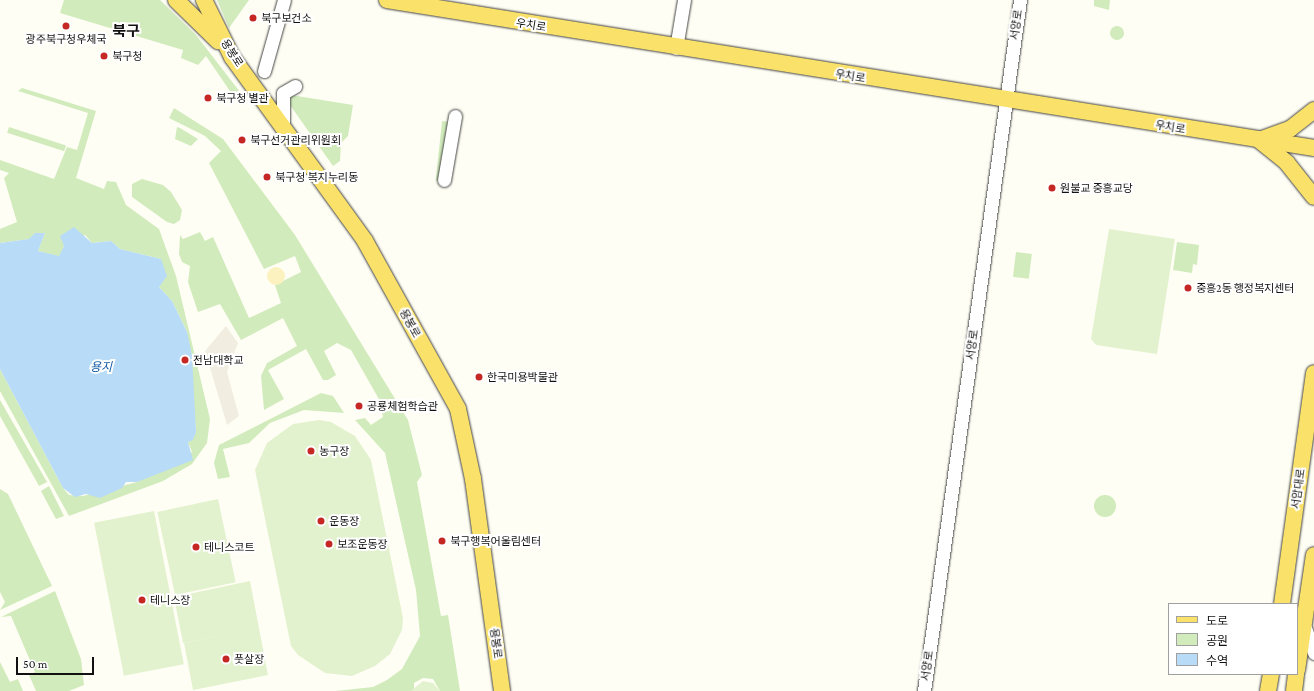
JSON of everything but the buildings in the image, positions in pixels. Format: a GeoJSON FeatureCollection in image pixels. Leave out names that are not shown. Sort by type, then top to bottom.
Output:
{"type":"FeatureCollection","features":[{"type":"Feature","properties":{"kind":"main road"},"geometry":{"type":"LineString","coordinates":[[176,0],[232,57]]}},
{"type":"Feature","properties":{"kind":"main road","name":"용봉로"},"geometry":{"type":"LineString","coordinates":[[204,0],[232,57],[284,125],[365,241],[458,409],[473,479],[502,691]]}},
{"type":"Feature","properties":{"kind":"main road","name":"우치로"},"geometry":{"type":"LineString","coordinates":[[387,0],[1006,101],[1314,148]]}},
{"type":"Feature","properties":{"kind":"main road"},"geometry":{"type":"LineString","coordinates":[[1259,140],[1290,129],[1314,110]]}},
{"type":"Feature","properties":{"kind":"main road"},"geometry":{"type":"LineString","coordinates":[[1259,140],[1287,163],[1314,197]]}},
{"type":"Feature","properties":{"kind":"main road","name":"서암대로"},"geometry":{"type":"LineString","coordinates":[[1282,603],[1314,374]]}},
{"type":"Feature","properties":{"kind":"main road"},"geometry":{"type":"LineString","coordinates":[[1298,663],[1314,555]]}},
{"type":"Feature","properties":{"kind":"main road"},"geometry":{"type":"LineString","coordinates":[[1268,691],[1271,675]]}},
{"type":"Feature","properties":{"kind":"main road"},"geometry":{"type":"LineString","coordinates":[[1294,691],[1296,675]]}},
{"type":"Feature","properties":{"kind":"street"},"geometry":{"type":"LineString","coordinates":[[264,71],[284,0]]}},
{"type":"Feature","properties":{"kind":"street"},"geometry":{"type":"LineString","coordinates":[[676,48],[684,0]]}},
{"type":"Feature","properties":{"kind":"street","name":"서양로"},"geometry":{"type":"LineString","coordinates":[[924,691],[1020,0]]}},
{"type":"Feature","properties":{"kind":"street"},"geometry":{"type":"LineString","coordinates":[[284,125],[281,100],[288,87],[295,86]]}},
{"type":"Feature","properties":{"kind":"street"},"geometry":{"type":"LineString","coordinates":[[444,180],[455,116]]}},
{"type":"Feature","properties":{"kind":"street"},"geometry":{"type":"LineString","coordinates":[[1304,624],[1314,653]]}},
{"type":"Feature","properties":{"kind":"green space"},"geometry":{"type":"Polygon","coordinates":[[[64,0],[160,0],[196,35],[240,92],[234,97],[206,56],[198,65],[181,58],[183,50],[60,13],[64,0]]]}},
{"type":"Feature","properties":{"kind":"green space"},"geometry":{"type":"Polygon","coordinates":[[[217,0],[249,0],[229,28],[217,0]]]}},
{"type":"Feature","properties":{"kind":"green space"},"geometry":{"type":"Polygon","coordinates":[[[1094,0],[1110,0],[1109,10],[1094,6],[1094,0]]]}},
{"type":"Feature","properties":{"kind":"green space"},"geometry":{"type":"Polygon","coordinates":[[[1114,26],[1120,26],[1124,30],[1124,36],[1120,40],[1114,40],[1110,36],[1110,30],[1114,26]]]}},
{"type":"Feature","properties":{"kind":"green space"},"geometry":{"type":"Polygon","coordinates":[[[22,88],[96,111],[76,178],[104,189],[107,181],[116,182],[126,205],[159,229],[176,276],[210,419],[207,443],[192,464],[163,481],[69,516],[0,391],[0,369],[63,488],[69,495],[83,496],[137,482],[192,452],[188,442],[196,432],[187,332],[172,301],[159,287],[161,259],[120,249],[111,241],[92,243],[85,235],[64,246],[60,257],[38,251],[45,233],[35,233],[30,239],[0,243],[0,229],[17,222],[4,178],[9,173],[0,170],[0,160],[54,179],[67,147],[77,150],[88,113],[18,91],[22,88]]]}},
{"type":"Feature","properties":{"kind":"green space"},"geometry":{"type":"Polygon","coordinates":[[[291,95],[353,105],[348,136],[341,143],[340,161],[333,166],[290,105],[291,95]]]}},
{"type":"Feature","properties":{"kind":"green space"},"geometry":{"type":"Polygon","coordinates":[[[174,108],[223,139],[295,235],[408,420],[422,475],[417,482],[441,616],[448,615],[460,691],[440,691],[433,679],[423,678],[414,683],[414,691],[335,691],[373,687],[387,680],[402,669],[420,636],[416,590],[385,453],[355,420],[365,418],[371,425],[383,417],[380,401],[351,350],[337,343],[324,351],[336,375],[328,380],[323,380],[306,349],[268,370],[284,399],[264,410],[261,376],[267,363],[297,346],[283,318],[241,340],[220,304],[198,312],[188,282],[190,266],[182,262],[179,254],[180,235],[183,239],[200,232],[205,241],[213,237],[249,318],[281,303],[275,285],[301,272],[295,256],[264,269],[209,163],[221,151],[205,136],[169,118],[174,108]]]}},
{"type":"Feature","properties":{"kind":"green space"},"geometry":{"type":"Polygon","coordinates":[[[442,121],[451,122],[445,182],[436,181],[442,121]]]}},
{"type":"Feature","properties":{"kind":"green space"},"geometry":{"type":"Polygon","coordinates":[[[9,127],[66,146],[64,151],[7,133],[9,127]]]}},
{"type":"Feature","properties":{"kind":"green space"},"geometry":{"type":"Polygon","coordinates":[[[177,127],[198,139],[191,146],[175,139],[177,127]]]}},
{"type":"Feature","properties":{"kind":"green space"},"geometry":{"type":"Polygon","coordinates":[[[142,179],[163,185],[171,192],[182,210],[180,220],[174,224],[167,222],[132,197],[132,184],[142,179]]]}},
{"type":"Feature","properties":{"kind":"green space"},"geometry":{"type":"Polygon","coordinates":[[[1109,229],[1175,239],[1157,354],[1096,345],[1091,339],[1109,229]]]}},
{"type":"Feature","properties":{"kind":"green space"},"geometry":{"type":"Polygon","coordinates":[[[1177,242],[1199,245],[1197,265],[1193,264],[1192,273],[1173,270],[1177,242]]]}},
{"type":"Feature","properties":{"kind":"green space"},"geometry":{"type":"Polygon","coordinates":[[[1016,252],[1032,254],[1029,279],[1013,277],[1016,252]]]}},
{"type":"Feature","properties":{"kind":"green space"},"geometry":{"type":"Polygon","coordinates":[[[321,393],[333,396],[344,413],[304,410],[270,423],[249,443],[223,449],[230,477],[218,479],[214,463],[219,445],[321,393]]]}},
{"type":"Feature","properties":{"kind":"green space"},"geometry":{"type":"Polygon","coordinates":[[[0,400],[47,482],[39,486],[0,416],[0,400]]]}},
{"type":"Feature","properties":{"kind":"green space","name":"보조운동장"},"geometry":{"type":"Polygon","coordinates":[[[319,420],[331,422],[355,436],[371,460],[403,618],[402,630],[390,654],[375,666],[352,676],[325,673],[298,655],[291,646],[255,470],[267,443],[293,424],[319,420]]]}},
{"type":"Feature","properties":{"kind":"green space"},"geometry":{"type":"Polygon","coordinates":[[[49,486],[64,516],[56,519],[41,491],[49,486]]]}},
{"type":"Feature","properties":{"kind":"green space"},"geometry":{"type":"Polygon","coordinates":[[[0,489],[8,494],[52,586],[0,610],[5,602],[0,592],[0,489]]]}},
{"type":"Feature","properties":{"kind":"green space"},"geometry":{"type":"Polygon","coordinates":[[[1105,495],[1113,498],[1116,506],[1113,514],[1105,517],[1097,514],[1094,506],[1097,498],[1105,495]]]}},
{"type":"Feature","properties":{"kind":"green space","name":"테니스코트"},"geometry":{"type":"Polygon","coordinates":[[[218,499],[236,582],[175,595],[157,512],[218,499]]]}},
{"type":"Feature","properties":{"kind":"green space","name":"테니스장"},"geometry":{"type":"Polygon","coordinates":[[[154,511],[184,664],[124,676],[94,523],[154,511]]]}},
{"type":"Feature","properties":{"kind":"green space"},"geometry":{"type":"Polygon","coordinates":[[[250,581],[268,675],[193,690],[184,643],[235,632],[183,643],[174,597],[250,581]]]}},
{"type":"Feature","properties":{"kind":"green space"},"geometry":{"type":"Polygon","coordinates":[[[55,591],[81,659],[84,685],[69,691],[36,691],[29,675],[35,672],[11,616],[1,617],[55,591]]]}},
{"type":"Feature","properties":{"kind":"green space"},"geometry":{"type":"Polygon","coordinates":[[[0,662],[10,682],[18,679],[23,691],[0,691],[0,662]]]}},
{"type":"Feature","properties":{"kind":"green space"},"geometry":{"type":"Polygon","coordinates":[[[423,681],[433,683],[440,691],[411,691],[423,681]]]}},
{"type":"Feature","properties":{"kind":"sand"},"geometry":{"type":"Polygon","coordinates":[[[276,267],[283,269],[285,276],[283,283],[276,285],[269,283],[267,276],[269,269],[276,267]]]}},
{"type":"Feature","properties":{"kind":"shaded area"},"geometry":{"type":"Polygon","coordinates":[[[226,326],[238,343],[227,372],[239,416],[227,425],[205,351],[226,326]]]}},
{"type":"Feature","properties":{"kind":"water","name":"용지"},"geometry":{"type":"Polygon","coordinates":[[[74,227],[92,243],[111,241],[120,249],[161,259],[167,276],[159,287],[172,301],[187,332],[192,355],[196,432],[193,440],[188,442],[193,460],[137,482],[126,482],[122,488],[100,498],[86,494],[75,497],[63,488],[0,369],[0,243],[29,239],[35,233],[45,233],[38,251],[59,256],[64,246],[60,236],[74,227]]]}},
{"type":"Feature","properties":{"kind":"place","name":"북구보건소"},"geometry":{"type":"Point","coordinates":[253,18]}},
{"type":"Feature","properties":{"kind":"place","name":"광주북구청우체국"},"geometry":{"type":"Point","coordinates":[66,26]}},
{"type":"Feature","properties":{"kind":"place","name":"북구청"},"geometry":{"type":"Point","coordinates":[104,56]}},
{"type":"Feature","properties":{"kind":"place","name":"북구청 별관"},"geometry":{"type":"Point","coordinates":[208,98]}},
{"type":"Feature","properties":{"kind":"place","name":"북구선거관리위원회"},"geometry":{"type":"Point","coordinates":[242,140]}},
{"type":"Feature","properties":{"kind":"place","name":"북구청 복지누리동"},"geometry":{"type":"Point","coordinates":[267,177]}},
{"type":"Feature","properties":{"kind":"place","name":"원불교 중흥교당"},"geometry":{"type":"Point","coordinates":[1052,188]}},
{"type":"Feature","properties":{"kind":"place","name":"중흥2동 행정복지센터"},"geometry":{"type":"Point","coordinates":[1188,288]}},
{"type":"Feature","properties":{"kind":"place","name":"전남대학교"},"geometry":{"type":"Point","coordinates":[185,360]}},
{"type":"Feature","properties":{"kind":"place","name":"한국미용박물관"},"geometry":{"type":"Point","coordinates":[479,377]}},
{"type":"Feature","properties":{"kind":"place","name":"공룡체험학습관"},"geometry":{"type":"Point","coordinates":[359,406]}},
{"type":"Feature","properties":{"kind":"place","name":"농구장"},"geometry":{"type":"Point","coordinates":[311,451]}},
{"type":"Feature","properties":{"kind":"place","name":"운동장"},"geometry":{"type":"Point","coordinates":[321,521]}},
{"type":"Feature","properties":{"kind":"place","name":"북구행복어울림센터"},"geometry":{"type":"Point","coordinates":[442,541]}},
{"type":"Feature","properties":{"kind":"place","name":"보조운동장"},"geometry":{"type":"Point","coordinates":[329,544]}},
{"type":"Feature","properties":{"kind":"place","name":"테니스코트"},"geometry":{"type":"Point","coordinates":[196,547]}},
{"type":"Feature","properties":{"kind":"place","name":"테니스장"},"geometry":{"type":"Point","coordinates":[142,600]}},
{"type":"Feature","properties":{"kind":"place","name":"풋살장"},"geometry":{"type":"Point","coordinates":[226,659]}},
{"type":"Feature","properties":{"kind":"district","name":"북구"},"geometry":{"type":"Point","coordinates":[126,32]}}]}
